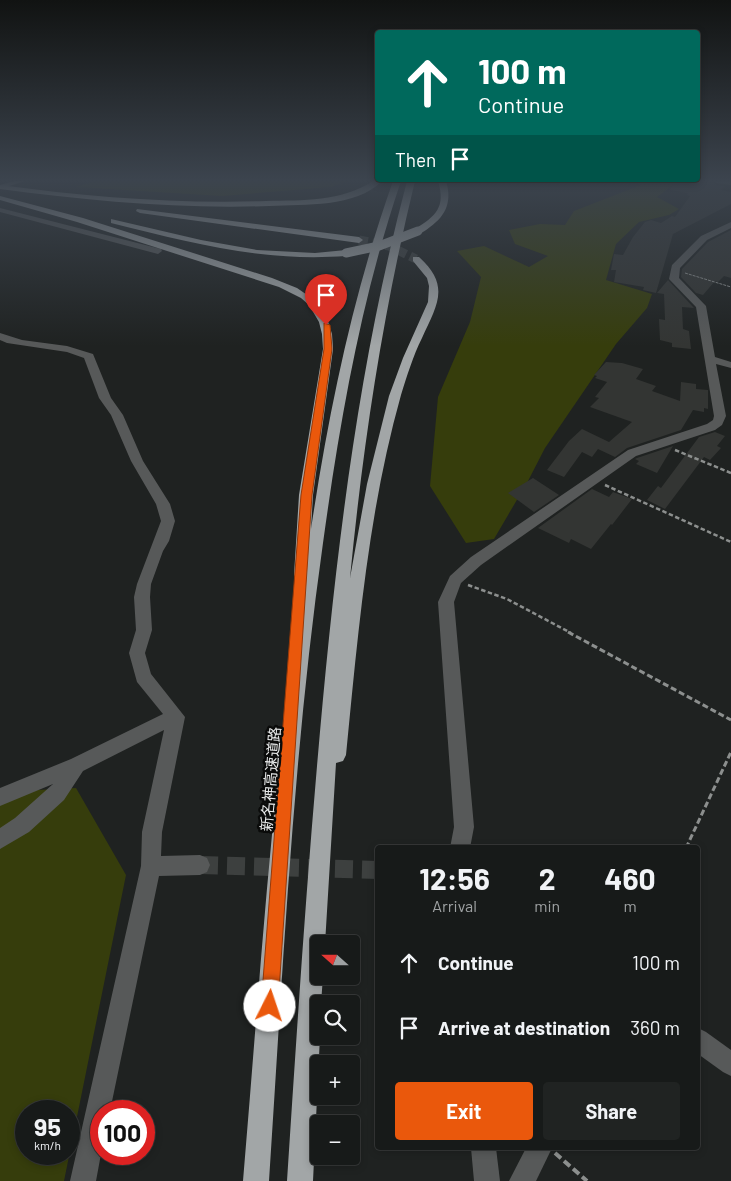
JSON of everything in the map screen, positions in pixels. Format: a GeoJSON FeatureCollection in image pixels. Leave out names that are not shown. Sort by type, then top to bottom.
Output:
{"type":"FeatureCollection","features":[{"type":"Feature","properties":{"kind":"highway"},"geometry":{"type":"LineString","coordinates":[[130,236],[268,280],[304,295],[317,306],[323,315],[328,337],[328,349],[306,495],[289,746]]}},
{"type":"Feature","properties":{"kind":"highway"},"geometry":{"type":"LineString","coordinates":[[175,236],[237,250],[287,256],[346,253],[385,244],[405,236]]}},
{"type":"Feature","properties":{"kind":"highway"},"geometry":{"type":"LineString","coordinates":[[330,236],[359,240]]}},
{"type":"Feature","properties":{"kind":"highway","name":"新名神高速道路"},"geometry":{"type":"LineString","coordinates":[[256,1181],[289,746],[311,568],[347,357],[365,279],[378,236]]}},
{"type":"Feature","properties":{"kind":"highway"},"geometry":{"type":"LineString","coordinates":[[300,1181],[309,1012],[344,561],[373,348],[386,278],[397,236]]}},
{"type":"Feature","properties":{"kind":"highway"},"geometry":{"type":"LineString","coordinates":[[309,1012],[350,641],[372,490],[396,393],[410,353],[433,303],[435,293],[431,275],[416,259]]}},
{"type":"Feature","properties":{"kind":"street"},"geometry":{"type":"LineString","coordinates":[[101,236],[158,251]]}},
{"type":"Feature","properties":{"kind":"street"},"geometry":{"type":"LineString","coordinates":[[461,845],[464,827],[446,602],[455,580],[476,561],[632,453],[712,427],[718,422],[720,416],[701,306],[674,279],[675,267],[708,236]]}},
{"type":"Feature","properties":{"kind":"street"},"geometry":{"type":"LineString","coordinates":[[0,336],[26,345],[63,346],[76,349],[89,356],[105,398],[116,415],[137,461],[163,504],[168,521],[162,541],[156,550],[144,584],[144,630],[137,653],[143,677],[176,718]]}},
{"type":"Feature","properties":{"kind":"street"},"geometry":{"type":"LineString","coordinates":[[0,348],[13,342]]}},
{"type":"Feature","properties":{"kind":"street"},"geometry":{"type":"LineString","coordinates":[[711,359],[731,365]]}},
{"type":"Feature","properties":{"kind":"street"},"geometry":{"type":"LineString","coordinates":[[0,797],[76,765],[133,736],[176,718]]}},
{"type":"Feature","properties":{"kind":"street"},"geometry":{"type":"LineString","coordinates":[[83,1181],[151,866],[152,832],[176,718]]}},
{"type":"Feature","properties":{"kind":"street"},"geometry":{"type":"LineString","coordinates":[[0,839],[22,825],[57,794],[76,765]]}},
{"type":"Feature","properties":{"kind":"street"},"geometry":{"type":"LineString","coordinates":[[151,866],[200,865]]}},
{"type":"Feature","properties":{"kind":"street"},"geometry":{"type":"LineString","coordinates":[[700,1041],[731,1064]]}},
{"type":"Feature","properties":{"kind":"street"},"geometry":{"type":"LineString","coordinates":[[484,1150],[487,1181]]}},
{"type":"Feature","properties":{"kind":"street"},"geometry":{"type":"LineString","coordinates":[[522,1181],[538,1150]]}},
{"type":"Feature","properties":{"kind":"path"},"geometry":{"type":"LineString","coordinates":[[674,270],[731,287]]}},
{"type":"Feature","properties":{"kind":"path"},"geometry":{"type":"LineString","coordinates":[[659,444],[731,473]]}},
{"type":"Feature","properties":{"kind":"path"},"geometry":{"type":"LineString","coordinates":[[594,480],[731,542]]}},
{"type":"Feature","properties":{"kind":"path"},"geometry":{"type":"LineString","coordinates":[[455,580],[507,599],[731,720]]}},
{"type":"Feature","properties":{"kind":"path"},"geometry":{"type":"LineString","coordinates":[[687,845],[731,752]]}},
{"type":"Feature","properties":{"kind":"path"},"geometry":{"type":"LineString","coordinates":[[550,1150],[587,1181]]}},
{"type":"Feature","properties":{"kind":"green space"},"geometry":{"type":"Polygon","coordinates":[[[512,236],[624,236],[616,244],[606,280],[652,294],[647,308],[616,344],[545,448],[494,539],[466,543],[430,486],[438,397],[470,322],[481,277],[457,251],[484,246],[529,267],[548,256],[515,244],[512,236]]]}},
{"type":"Feature","properties":{"kind":"green space"},"geometry":{"type":"Polygon","coordinates":[[[76,788],[126,875],[80,1102],[80,1100],[15,1100],[15,1165],[67,1165],[64,1181],[0,1181],[0,800],[19,791],[76,788]]]}},
{"type":"Feature","properties":{"kind":"building"},"geometry":{"type":"Polygon","coordinates":[[[672,236],[656,293],[643,290],[644,287],[614,282],[616,270],[611,270],[614,254],[623,255],[633,237],[672,236]]]}},
{"type":"Feature","properties":{"kind":"building"},"geometry":{"type":"Polygon","coordinates":[[[719,236],[731,236],[731,278],[724,276],[718,282],[715,281],[703,295],[696,293],[681,277],[682,269],[708,242],[719,236]]]}},
{"type":"Feature","properties":{"kind":"building"},"geometry":{"type":"Polygon","coordinates":[[[668,280],[694,308],[682,307],[683,329],[689,331],[691,349],[672,347],[672,343],[660,340],[659,319],[665,320],[664,294],[657,293],[668,280]]]}},
{"type":"Feature","properties":{"kind":"building"},"geometry":{"type":"Polygon","coordinates":[[[606,362],[622,363],[643,369],[636,379],[656,386],[652,391],[680,401],[681,382],[696,384],[696,389],[708,390],[708,409],[704,408],[704,412],[693,410],[681,430],[627,448],[615,457],[598,449],[592,457],[582,452],[564,477],[547,470],[569,441],[582,429],[609,442],[632,422],[590,407],[599,398],[595,397],[607,382],[595,378],[597,376],[594,375],[606,362]]]}},
{"type":"Feature","properties":{"kind":"building"},"geometry":{"type":"Polygon","coordinates":[[[715,432],[725,436],[717,446],[721,448],[710,460],[704,457],[665,509],[647,500],[658,486],[661,488],[699,437],[715,432]]]}},
{"type":"Feature","properties":{"kind":"building"},"geometry":{"type":"Polygon","coordinates":[[[673,446],[657,473],[636,464],[639,461],[635,459],[637,458],[673,446]]]}},
{"type":"Feature","properties":{"kind":"building"},"geometry":{"type":"Polygon","coordinates":[[[533,478],[559,495],[534,512],[508,493],[533,478]]]}},
{"type":"Feature","properties":{"kind":"building"},"geometry":{"type":"Polygon","coordinates":[[[592,489],[609,497],[613,492],[632,499],[591,549],[571,539],[569,543],[538,528],[592,489]]]}},
{"type":"Feature","properties":{"kind":"tunnel"},"geometry":{"type":"LineString","coordinates":[[359,240],[389,246],[416,259]]}},
{"type":"Feature","properties":{"kind":"tunnel"},"geometry":{"type":"LineString","coordinates":[[200,865],[375,870]]}},
{"type":"Feature","properties":{"kind":"route"},"geometry":{"type":"LineString","coordinates":[[270,1006],[306,495],[328,349],[326,325]]}}]}
